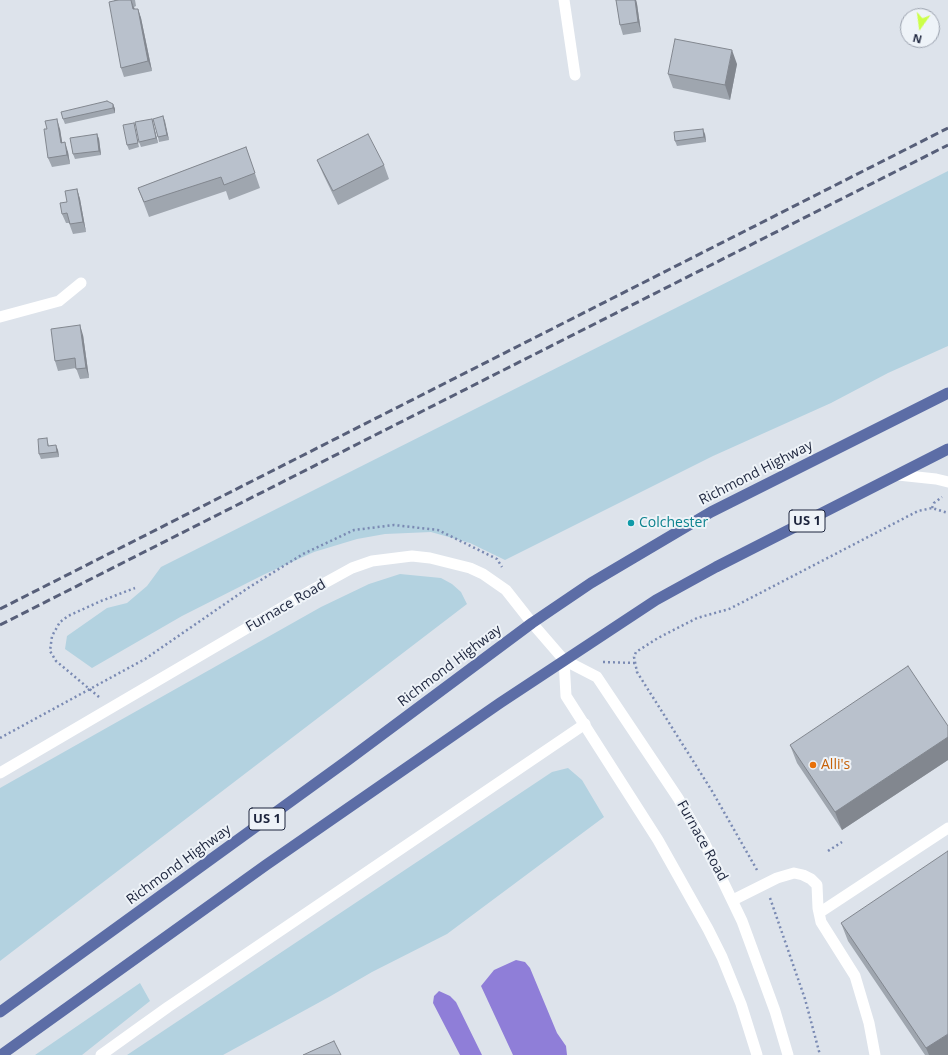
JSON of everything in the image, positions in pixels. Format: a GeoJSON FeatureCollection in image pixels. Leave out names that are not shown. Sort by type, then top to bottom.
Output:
{"type":"FeatureCollection","features":[{"type":"Feature","properties":{"kind":"main road"},"geometry":{"type":"LineString","coordinates":[[564,0],[575,75]]}},
{"type":"Feature","properties":{"kind":"main road"},"geometry":{"type":"LineString","coordinates":[[0,317],[59,301],[81,283]]}},
{"type":"Feature","properties":{"kind":"main road","name":"Richmond Highway"},"geometry":{"type":"LineString","coordinates":[[0,1012],[342,764],[532,623],[603,575],[711,512],[948,393]]}},
{"type":"Feature","properties":{"kind":"main road","name":"US 1"},"geometry":{"type":"LineString","coordinates":[[1,1055],[266,865],[564,660],[656,600],[709,570],[948,449]]}},
{"type":"Feature","properties":{"kind":"main road"},"geometry":{"type":"LineString","coordinates":[[898,475],[936,479],[948,482]]}},
{"type":"Feature","properties":{"kind":"main road","name":"Furnace Road"},"geometry":{"type":"LineString","coordinates":[[0,773],[352,568],[372,561],[397,556],[430,558],[470,568],[483,574],[506,590],[564,660],[597,677],[678,798],[704,842],[733,900],[759,964],[788,1055]]}},
{"type":"Feature","properties":{"kind":"main road"},"geometry":{"type":"LineString","coordinates":[[564,660],[566,696],[658,840],[708,930],[734,984],[757,1055]]}},
{"type":"Feature","properties":{"kind":"main road"},"geometry":{"type":"LineString","coordinates":[[101,1055],[168,1007],[585,724]]}},
{"type":"Feature","properties":{"kind":"main road"},"geometry":{"type":"LineString","coordinates":[[819,913],[948,828]]}},
{"type":"Feature","properties":{"kind":"main road"},"geometry":{"type":"LineString","coordinates":[[733,900],[777,878],[794,873],[803,875],[817,885],[821,922],[855,976],[870,1023],[875,1055]]}},
{"type":"Feature","properties":{"kind":"path"},"geometry":{"type":"LineString","coordinates":[[932,508],[934,502]]}},
{"type":"Feature","properties":{"kind":"path"},"geometry":{"type":"LineString","coordinates":[[754,864],[712,791],[637,672],[634,657],[636,652],[658,638],[697,618],[729,609],[918,511],[932,508],[948,513]]}},
{"type":"Feature","properties":{"kind":"path"},"geometry":{"type":"LineString","coordinates":[[0,738],[145,659],[248,588],[303,554],[341,536],[364,528],[394,525],[438,530]]}},
{"type":"Feature","properties":{"kind":"path"},"geometry":{"type":"LineString","coordinates":[[111,708],[56,661],[50,651],[52,636],[60,622],[68,616],[135,588]]}},
{"type":"Feature","properties":{"kind":"path"},"geometry":{"type":"LineString","coordinates":[[828,851],[842,842]]}},
{"type":"Feature","properties":{"kind":"path"},"geometry":{"type":"LineString","coordinates":[[774,905],[805,999],[820,1055]]}},
{"type":"Feature","properties":{"kind":"shaded area"},"geometry":{"type":"Polygon","coordinates":[[[948,171],[948,346],[888,373],[831,403],[713,456],[505,560],[470,543],[431,532],[385,534],[357,539],[314,552],[263,575],[182,616],[92,668],[65,649],[67,636],[107,608],[127,603],[147,586],[161,567],[948,171]]]}},
{"type":"Feature","properties":{"kind":"shaded area"},"geometry":{"type":"Polygon","coordinates":[[[400,574],[441,578],[452,584],[461,592],[467,604],[0,961],[0,788],[321,607],[369,584],[400,574]]]}},
{"type":"Feature","properties":{"kind":"shaded area"},"geometry":{"type":"Polygon","coordinates":[[[568,768],[582,780],[604,817],[447,934],[372,972],[223,1055],[127,1055],[552,772],[568,768]]]}},
{"type":"Feature","properties":{"kind":"shaded area"},"geometry":{"type":"Polygon","coordinates":[[[516,960],[525,962],[530,968],[557,1033],[566,1046],[567,1055],[513,1055],[481,986],[494,970],[516,960]]]}},
{"type":"Feature","properties":{"kind":"shaded area"},"geometry":{"type":"Polygon","coordinates":[[[140,983],[150,1001],[82,1055],[35,1055],[140,983]]]}},
{"type":"Feature","properties":{"kind":"shaded area"},"geometry":{"type":"Polygon","coordinates":[[[439,991],[450,996],[456,1002],[482,1055],[460,1055],[433,1003],[434,996],[439,991]]]}},
{"type":"Feature","properties":{"kind":"building"},"geometry":{"type":"Polygon","coordinates":[[[131,0],[133,9],[138,9],[148,61],[121,68],[109,2],[131,0]]]}},
{"type":"Feature","properties":{"kind":"building"},"geometry":{"type":"Polygon","coordinates":[[[616,0],[635,0],[638,22],[620,25],[616,0]]]}},
{"type":"Feature","properties":{"kind":"building"},"geometry":{"type":"Polygon","coordinates":[[[675,39],[732,50],[725,85],[668,74],[675,39]]]}},
{"type":"Feature","properties":{"kind":"building"},"geometry":{"type":"Polygon","coordinates":[[[107,101],[113,104],[113,108],[63,119],[61,112],[107,101]]]}},
{"type":"Feature","properties":{"kind":"building"},"geometry":{"type":"Polygon","coordinates":[[[163,116],[167,135],[158,137],[153,119],[163,116]]]}},
{"type":"Feature","properties":{"kind":"building"},"geometry":{"type":"Polygon","coordinates":[[[57,119],[61,143],[65,142],[67,155],[48,158],[44,129],[47,129],[45,121],[57,119]]]}},
{"type":"Feature","properties":{"kind":"building"},"geometry":{"type":"Polygon","coordinates":[[[152,119],[156,138],[139,142],[135,122],[152,119]]]}},
{"type":"Feature","properties":{"kind":"building"},"geometry":{"type":"Polygon","coordinates":[[[134,123],[138,143],[127,145],[123,125],[134,123]]]}},
{"type":"Feature","properties":{"kind":"building"},"geometry":{"type":"Polygon","coordinates":[[[703,129],[704,137],[675,141],[674,132],[703,129]]]}},
{"type":"Feature","properties":{"kind":"building"},"geometry":{"type":"Polygon","coordinates":[[[97,134],[99,151],[73,154],[70,138],[97,134]]]}},
{"type":"Feature","properties":{"kind":"building"},"geometry":{"type":"Polygon","coordinates":[[[368,134],[384,165],[333,191],[317,160],[368,134]]]}},
{"type":"Feature","properties":{"kind":"building"},"geometry":{"type":"Polygon","coordinates":[[[246,147],[255,173],[224,185],[221,177],[144,202],[138,188],[246,147]]]}},
{"type":"Feature","properties":{"kind":"building"},"geometry":{"type":"Polygon","coordinates":[[[77,189],[83,222],[70,224],[67,213],[62,214],[60,203],[67,202],[65,191],[77,189]]]}},
{"type":"Feature","properties":{"kind":"building"},"geometry":{"type":"Polygon","coordinates":[[[80,325],[86,368],[76,369],[75,358],[55,361],[51,329],[80,325]]]}},
{"type":"Feature","properties":{"kind":"building"},"geometry":{"type":"Polygon","coordinates":[[[47,438],[48,446],[56,445],[57,452],[39,454],[38,439],[47,438]]]}},
{"type":"Feature","properties":{"kind":"building"},"geometry":{"type":"Polygon","coordinates":[[[908,666],[948,726],[948,737],[835,812],[790,745],[908,666]]]}},
{"type":"Feature","properties":{"kind":"building"},"geometry":{"type":"Polygon","coordinates":[[[948,851],[948,1034],[926,1048],[841,923],[948,851]]]}},
{"type":"Feature","properties":{"kind":"building"},"geometry":{"type":"Polygon","coordinates":[[[334,1041],[341,1055],[303,1055],[334,1041]]]}},
{"type":"Feature","properties":{"kind":"railway"},"geometry":{"type":"LineString","coordinates":[[0,609],[948,128]]}},
{"type":"Feature","properties":{"kind":"railway"},"geometry":{"type":"LineString","coordinates":[[0,625],[948,145]]}},
{"type":"Feature","properties":{"kind":"place","name":"Colchester"},"geometry":{"type":"Point","coordinates":[631,523]}},
{"type":"Feature","properties":{"kind":"place","name":"Alli's"},"geometry":{"type":"Point","coordinates":[813,765]}}]}
